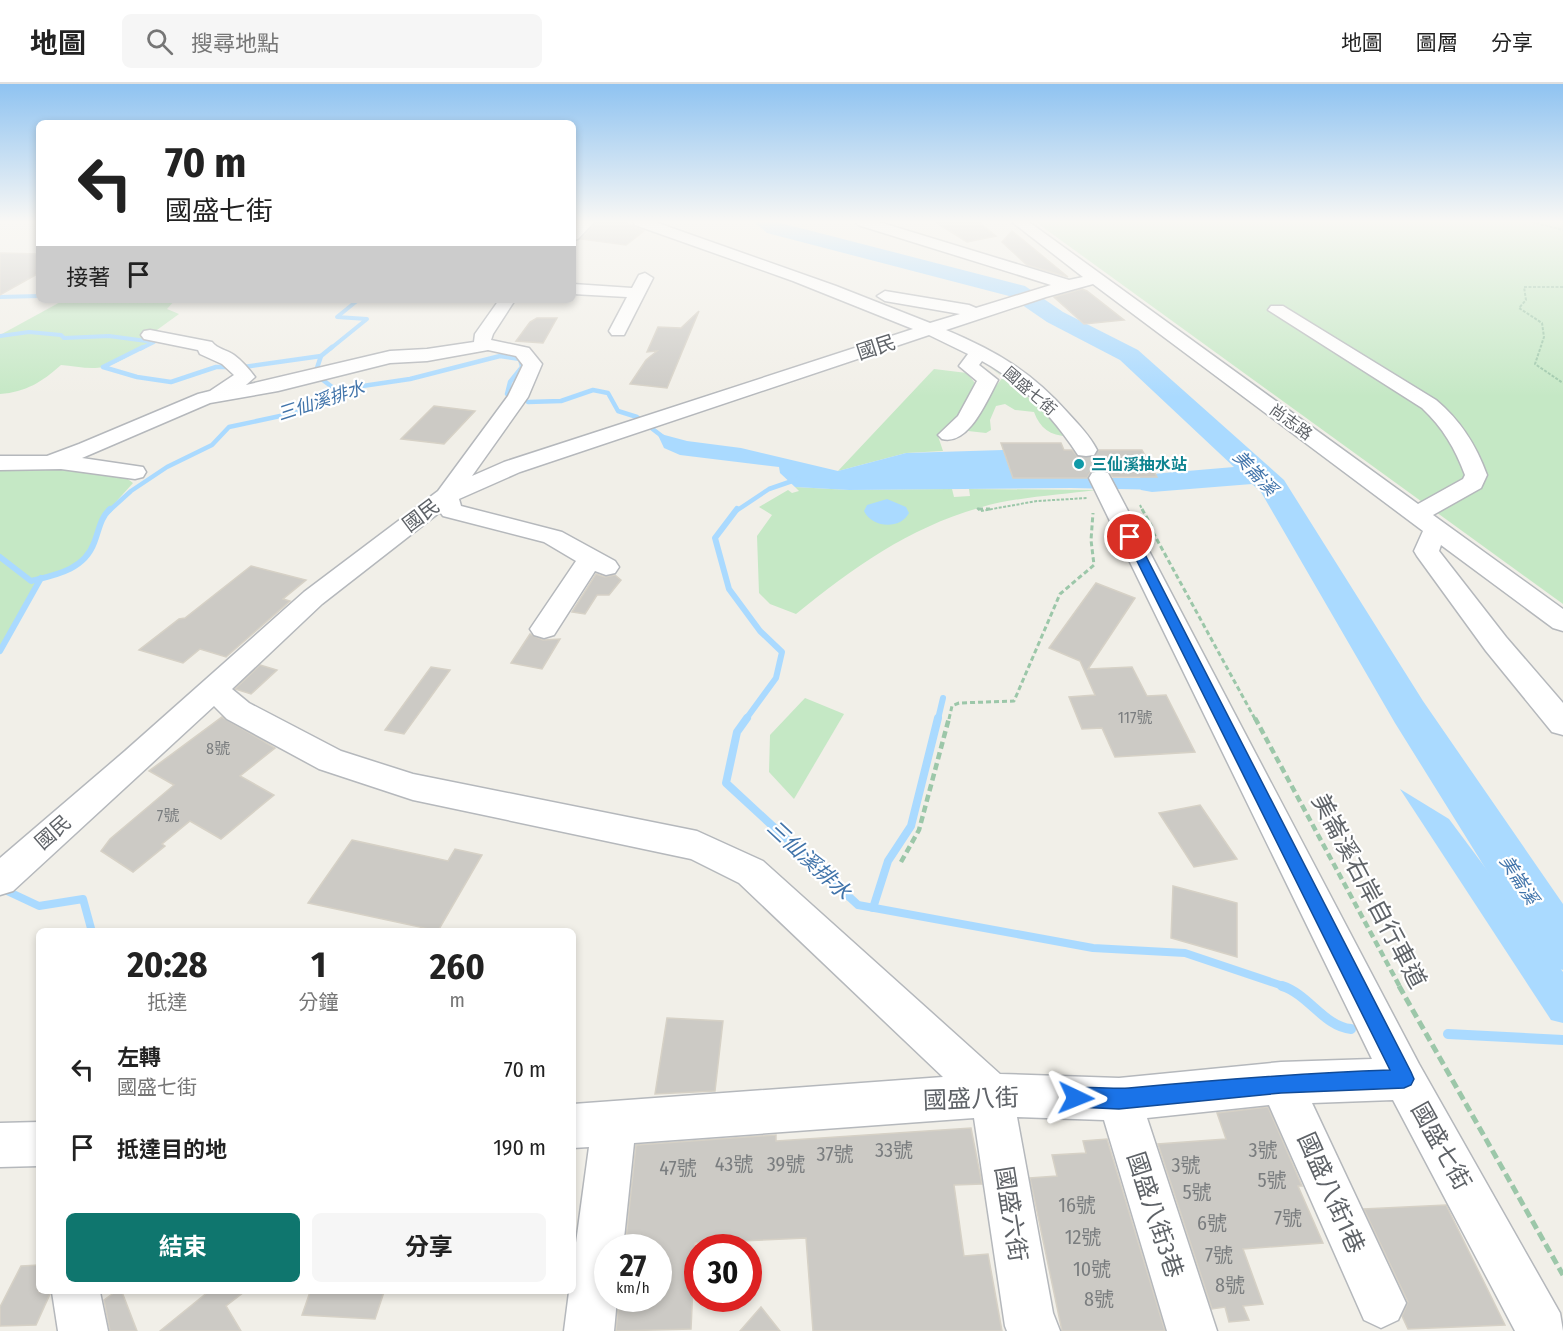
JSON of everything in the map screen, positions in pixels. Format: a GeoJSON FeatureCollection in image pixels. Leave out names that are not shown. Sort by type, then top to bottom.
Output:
{"type":"FeatureCollection","features":[{"type":"Feature","properties":{"kind":"street"},"geometry":{"type":"LineString","coordinates":[[618,331],[644,280]]}},
{"type":"Feature","properties":{"kind":"street"},"geometry":{"type":"LineString","coordinates":[[807,280],[844,293],[868,293],[969,310]]}},
{"type":"Feature","properties":{"kind":"street"},"geometry":{"type":"LineString","coordinates":[[1051,280],[1067,285]]}},
{"type":"Feature","properties":{"kind":"street","name":"國民"},"geometry":{"type":"LineString","coordinates":[[10,870],[141,767],[214,689],[313,598],[446,496],[512,467],[1040,293],[1089,280]]}},
{"type":"Feature","properties":{"kind":"street","name":"尚志路"},"geometry":{"type":"LineString","coordinates":[[1096,280],[1563,622]]}},
{"type":"Feature","properties":{"kind":"street"},"geometry":{"type":"LineString","coordinates":[[576,289],[638,293]]}},
{"type":"Feature","properties":{"kind":"street","name":"國盛七街"},"geometry":{"type":"LineString","coordinates":[[844,293],[937,327],[1008,369],[1031,387],[1082,442],[1086,450]]}},
{"type":"Feature","properties":{"kind":"street"},"geometry":{"type":"LineString","coordinates":[[487,345],[482,339],[484,334],[505,303]]}},
{"type":"Feature","properties":{"kind":"street"},"geometry":{"type":"LineString","coordinates":[[1277,310],[1429,404],[1445,417],[1465,444],[1476,475],[1473,483],[1427,522],[1426,551],[1496,644],[1563,724]]}},
{"type":"Feature","properties":{"kind":"street"},"geometry":{"type":"LineString","coordinates":[[53,461],[213,396],[245,377],[225,356],[207,350],[206,345],[150,335]]}},
{"type":"Feature","properties":{"kind":"street"},"geometry":{"type":"LineString","coordinates":[[213,396],[278,385],[390,357],[487,345],[522,352],[532,364],[518,397],[446,496],[451,511],[553,537],[598,562],[544,629]]}},
{"type":"Feature","properties":{"kind":"street"},"geometry":{"type":"LineString","coordinates":[[949,435],[966,419],[988,380],[968,366],[979,353]]}},
{"type":"Feature","properties":{"kind":"street"},"geometry":{"type":"LineString","coordinates":[[0,463],[53,461],[135,472]]}},
{"type":"Feature","properties":{"kind":"street","name":"國盛七街"},"geometry":{"type":"LineString","coordinates":[[1111,493],[1404,1079],[1542,1331]]}},
{"type":"Feature","properties":{"kind":"street"},"geometry":{"type":"LineString","coordinates":[[214,689],[238,711],[330,760],[412,787],[697,846],[751,872],[992,1095]]}},
{"type":"Feature","properties":{"kind":"street","name":"國盛八街"},"geometry":{"type":"LineString","coordinates":[[593,1126],[992,1095],[1119,1099],[1281,1083],[1404,1079]]}},
{"type":"Feature","properties":{"kind":"street","name":"國盛八街1巷"},"geometry":{"type":"LineString","coordinates":[[1281,1083],[1381,1303]]}},
{"type":"Feature","properties":{"kind":"street","name":"國盛六街"},"geometry":{"type":"LineString","coordinates":[[992,1095],[1030,1326],[1035,1331]]}},
{"type":"Feature","properties":{"kind":"street","name":"國盛八街3巷"},"geometry":{"type":"LineString","coordinates":[[1119,1099],[1192,1331]]}},
{"type":"Feature","properties":{"kind":"street"},"geometry":{"type":"LineString","coordinates":[[589,1331],[593,1126]]}},
{"type":"Feature","properties":{"kind":"street"},"geometry":{"type":"LineString","coordinates":[[0,1145],[36,1143]]}},
{"type":"Feature","properties":{"kind":"street"},"geometry":{"type":"LineString","coordinates":[[76,1294],[83,1331]]}},
{"type":"Feature","properties":{"kind":"path"},"geometry":{"type":"LineString","coordinates":[[1563,287],[1524,287],[1526,300],[1519,308],[1542,323],[1544,337],[1535,364],[1563,383]]}},
{"type":"Feature","properties":{"kind":"path"},"geometry":{"type":"LineString","coordinates":[[901,862],[919,830],[952,705],[962,699],[1001,704],[1014,701],[1060,594],[1094,565],[1091,540],[1111,493]]}},
{"type":"Feature","properties":{"kind":"path"},"geometry":{"type":"LineString","coordinates":[[977,508],[980,511],[1037,501],[1111,493],[1152,527]]}},
{"type":"Feature","properties":{"kind":"path","name":"美崙溪右岸自行車道"},"geometry":{"type":"LineString","coordinates":[[1146,523],[1152,527],[1431,1045],[1563,1275]]}},
{"type":"Feature","properties":{"kind":"green space"},"geometry":{"type":"Polygon","coordinates":[[[1116,280],[1563,280],[1563,604],[1116,280]]]}},
{"type":"Feature","properties":{"kind":"green space"},"geometry":{"type":"Polygon","coordinates":[[[59,303],[172,303],[167,309],[179,314],[150,335],[141,335],[154,342],[116,363],[93,368],[61,365],[33,385],[18,391],[0,394],[0,335],[59,303]]]}},
{"type":"Feature","properties":{"kind":"green space"},"geometry":{"type":"Polygon","coordinates":[[[934,369],[967,373],[978,387],[950,426],[938,436],[943,451],[906,453],[838,471],[934,369]]]}},
{"type":"Feature","properties":{"kind":"green space"},"geometry":{"type":"Polygon","coordinates":[[[1003,377],[1020,390],[1068,436],[1046,430],[1034,412],[1015,410],[1005,404],[996,406],[990,420],[991,430],[986,433],[968,431],[965,427],[1003,377]]]}},
{"type":"Feature","properties":{"kind":"green space"},"geometry":{"type":"Polygon","coordinates":[[[57,465],[121,474],[133,483],[104,515],[93,547],[70,571],[41,578],[0,651],[0,471],[57,465]]]}},
{"type":"Feature","properties":{"kind":"green space"},"geometry":{"type":"Polygon","coordinates":[[[795,487],[849,490],[952,489],[954,497],[970,496],[969,489],[1096,490],[995,504],[956,515],[884,550],[839,580],[796,614],[770,604],[759,593],[757,536],[772,515],[759,507],[788,490],[792,493],[799,491],[795,487]]]}},
{"type":"Feature","properties":{"kind":"green space"},"geometry":{"type":"Polygon","coordinates":[[[805,698],[844,714],[794,799],[769,772],[770,735],[805,698]]]}},
{"type":"Feature","properties":{"kind":"water"},"geometry":{"type":"Polygon","coordinates":[[[657,433],[687,441],[741,448],[838,471],[906,453],[1003,450],[1013,478],[1162,478],[1165,490],[1071,488],[849,490],[795,487],[780,473],[779,467],[680,455],[664,448],[657,433]]]}},
{"type":"Feature","properties":{"kind":"water"},"geometry":{"type":"Polygon","coordinates":[[[887,499],[906,507],[909,513],[899,522],[879,524],[868,517],[864,511],[867,505],[887,499]]]}},
{"type":"Feature","properties":{"kind":"water"},"geometry":{"type":"Polygon","coordinates":[[[1400,789],[1449,819],[1563,972],[1563,1023],[1551,1020],[1400,789]]]}},
{"type":"Feature","properties":{"kind":"building"},"geometry":{"type":"Polygon","coordinates":[[[0,280],[26,280],[0,295],[0,280]]]}},
{"type":"Feature","properties":{"kind":"building"},"geometry":{"type":"Polygon","coordinates":[[[1082,289],[1124,320],[1084,324],[1054,297],[1082,289]]]}},
{"type":"Feature","properties":{"kind":"building"},"geometry":{"type":"Polygon","coordinates":[[[699,311],[667,388],[630,384],[646,360],[657,351],[647,352],[658,327],[681,328],[699,311]]]}},
{"type":"Feature","properties":{"kind":"building"},"geometry":{"type":"Polygon","coordinates":[[[537,318],[557,318],[543,343],[516,341],[530,322],[537,318]]]}},
{"type":"Feature","properties":{"kind":"building"},"geometry":{"type":"Polygon","coordinates":[[[434,406],[475,411],[444,444],[401,439],[434,406]]]}},
{"type":"Feature","properties":{"kind":"building","name":"三仙溪抽水站"},"geometry":{"type":"Polygon","coordinates":[[[1001,443],[1061,443],[1064,450],[1072,450],[1078,457],[1086,458],[1096,456],[1099,450],[1142,450],[1157,477],[1113,477],[1109,471],[1099,469],[1091,471],[1087,478],[1013,478],[1001,443]]]}},
{"type":"Feature","properties":{"kind":"building"},"geometry":{"type":"Polygon","coordinates":[[[251,566],[306,580],[283,599],[290,601],[226,657],[200,649],[183,663],[139,650],[179,619],[185,618],[251,566]]]}},
{"type":"Feature","properties":{"kind":"building"},"geometry":{"type":"Polygon","coordinates":[[[596,574],[605,577],[615,575],[621,580],[609,595],[597,595],[585,614],[572,612],[596,574]]]}},
{"type":"Feature","properties":{"kind":"building"},"geometry":{"type":"Polygon","coordinates":[[[1096,583],[1135,598],[1088,669],[1132,667],[1147,696],[1166,695],[1195,752],[1115,757],[1102,728],[1082,729],[1069,697],[1095,695],[1080,661],[1049,648],[1096,583]]]}},
{"type":"Feature","properties":{"kind":"building"},"geometry":{"type":"Polygon","coordinates":[[[530,634],[543,640],[560,639],[542,669],[511,663],[530,634]]]}},
{"type":"Feature","properties":{"kind":"building"},"geometry":{"type":"Polygon","coordinates":[[[260,665],[277,670],[251,694],[235,689],[260,665]]]}},
{"type":"Feature","properties":{"kind":"building"},"geometry":{"type":"Polygon","coordinates":[[[431,667],[450,670],[404,734],[385,730],[431,667]]]}},
{"type":"Feature","properties":{"kind":"building"},"geometry":{"type":"Polygon","coordinates":[[[222,717],[275,748],[240,776],[274,795],[221,839],[190,821],[162,844],[165,846],[133,872],[101,851],[110,839],[174,785],[149,771],[222,717]]]}},
{"type":"Feature","properties":{"kind":"building"},"geometry":{"type":"Polygon","coordinates":[[[1200,805],[1237,859],[1194,867],[1159,813],[1200,805]]]}},
{"type":"Feature","properties":{"kind":"building"},"geometry":{"type":"Polygon","coordinates":[[[352,840],[448,861],[455,849],[482,855],[440,928],[424,928],[308,903],[352,840]]]}},
{"type":"Feature","properties":{"kind":"building"},"geometry":{"type":"Polygon","coordinates":[[[1173,886],[1237,903],[1237,957],[1171,938],[1173,886]]]}},
{"type":"Feature","properties":{"kind":"building"},"geometry":{"type":"Polygon","coordinates":[[[667,1018],[723,1021],[715,1091],[655,1094],[667,1018]]]}},
{"type":"Feature","properties":{"kind":"building"},"geometry":{"type":"Polygon","coordinates":[[[1268,1107],[1302,1186],[1298,1186],[1323,1243],[1243,1249],[1263,1304],[1243,1306],[1249,1320],[1229,1322],[1225,1307],[1212,1309],[1158,1144],[1226,1139],[1217,1113],[1268,1107]]]}},
{"type":"Feature","properties":{"kind":"building"},"geometry":{"type":"Polygon","coordinates":[[[971,1128],[982,1184],[954,1185],[964,1256],[988,1254],[1002,1331],[813,1331],[806,1238],[762,1240],[762,1234],[684,1234],[684,1312],[692,1312],[691,1329],[616,1331],[618,1312],[672,1312],[672,1234],[626,1234],[636,1145],[776,1135],[776,1141],[971,1128]]]}},
{"type":"Feature","properties":{"kind":"building"},"geometry":{"type":"Polygon","coordinates":[[[1107,1139],[1165,1331],[1062,1331],[1030,1178],[1057,1176],[1052,1155],[1086,1153],[1083,1141],[1107,1139]]]}},
{"type":"Feature","properties":{"kind":"building"},"geometry":{"type":"Polygon","coordinates":[[[1446,1205],[1505,1325],[1408,1329],[1402,1316],[1408,1302],[1364,1209],[1446,1205]]]}},
{"type":"Feature","properties":{"kind":"building"},"geometry":{"type":"Polygon","coordinates":[[[36,1265],[36,1294],[50,1294],[36,1325],[0,1326],[0,1307],[21,1266],[36,1265]]]}},
{"type":"Feature","properties":{"kind":"building"},"geometry":{"type":"Polygon","coordinates":[[[112,1294],[123,1294],[137,1331],[110,1331],[104,1300],[112,1294]]]}},
{"type":"Feature","properties":{"kind":"building"},"geometry":{"type":"Polygon","coordinates":[[[206,1294],[241,1294],[226,1306],[241,1331],[160,1331],[206,1294]]]}},
{"type":"Feature","properties":{"kind":"building"},"geometry":{"type":"Polygon","coordinates":[[[309,1294],[383,1294],[375,1319],[302,1315],[309,1294]]]}},
{"type":"Feature","properties":{"kind":"building"},"geometry":{"type":"Polygon","coordinates":[[[762,1308],[780,1331],[740,1331],[757,1312],[762,1312],[762,1308]]]}},
{"type":"Feature","properties":{"kind":"waterway","name":"美崙溪"},"geometry":{"type":"LineString","coordinates":[[975,280],[1017,291],[1055,317],[1129,355],[1273,487],[1409,712],[1563,947]]}},
{"type":"Feature","properties":{"kind":"waterway"},"geometry":{"type":"LineString","coordinates":[[0,297],[36,296]]}},
{"type":"Feature","properties":{"kind":"waterway"},"geometry":{"type":"LineString","coordinates":[[330,349],[367,319],[337,317],[354,303]]}},
{"type":"Feature","properties":{"kind":"waterway"},"geometry":{"type":"LineString","coordinates":[[0,336],[29,332],[61,335],[64,338],[109,336],[154,342],[140,349]]}},
{"type":"Feature","properties":{"kind":"waterway"},"geometry":{"type":"LineString","coordinates":[[143,347],[103,367],[137,377],[171,382],[216,367],[244,367],[321,356]]}},
{"type":"Feature","properties":{"kind":"waterway"},"geometry":{"type":"LineString","coordinates":[[321,356],[332,347]]}},
{"type":"Feature","properties":{"kind":"waterway"},"geometry":{"type":"LineString","coordinates":[[321,356],[315,374],[339,392]]}},
{"type":"Feature","properties":{"kind":"waterway","name":"三仙溪排水"},"geometry":{"type":"LineString","coordinates":[[339,392],[349,388],[410,379],[500,356],[520,359],[522,367],[510,382],[507,394],[512,398]]}},
{"type":"Feature","properties":{"kind":"waterway","name":"三仙溪排水"},"geometry":{"type":"LineString","coordinates":[[528,402],[561,401],[593,390],[608,393],[618,411],[637,417],[663,437]]}},
{"type":"Feature","properties":{"kind":"waterway","name":"三仙溪排水"},"geometry":{"type":"LineString","coordinates":[[109,511],[131,491],[167,467],[212,445],[229,427],[294,413],[339,392]]}},
{"type":"Feature","properties":{"kind":"waterway","name":"三仙溪排水"},"geometry":{"type":"LineString","coordinates":[[1152,483],[1259,474]]}},
{"type":"Feature","properties":{"kind":"waterway","name":"三仙溪排水"},"geometry":{"type":"LineString","coordinates":[[736,511],[769,489],[798,479]]}},
{"type":"Feature","properties":{"kind":"waterway","name":"三仙溪排水"},"geometry":{"type":"LineString","coordinates":[[41,578],[68,570],[83,559],[94,543],[102,521],[110,509]]}},
{"type":"Feature","properties":{"kind":"waterway","name":"三仙溪排水"},"geometry":{"type":"LineString","coordinates":[[737,509],[715,538],[729,589],[760,631],[782,652],[776,678],[746,719]]}},
{"type":"Feature","properties":{"kind":"waterway","name":"三仙溪排水"},"geometry":{"type":"LineString","coordinates":[[0,557],[31,581],[41,578]]}},
{"type":"Feature","properties":{"kind":"waterway"},"geometry":{"type":"LineString","coordinates":[[0,651],[41,578]]}},
{"type":"Feature","properties":{"kind":"waterway"},"geometry":{"type":"LineString","coordinates":[[938,719],[943,698]]}},
{"type":"Feature","properties":{"kind":"waterway","name":"三仙溪排水"},"geometry":{"type":"LineString","coordinates":[[747,718],[737,732],[726,783],[858,905],[873,908]]}},
{"type":"Feature","properties":{"kind":"waterway"},"geometry":{"type":"LineString","coordinates":[[873,908],[888,861],[911,826],[938,718]]}},
{"type":"Feature","properties":{"kind":"waterway"},"geometry":{"type":"LineString","coordinates":[[0,883],[7,891],[39,906],[83,899],[91,928]]}},
{"type":"Feature","properties":{"kind":"waterway","name":"三仙溪排水"},"geometry":{"type":"LineString","coordinates":[[873,908],[1093,948],[1185,953],[1286,987]]}},
{"type":"Feature","properties":{"kind":"waterway","name":"三仙溪排水"},"geometry":{"type":"LineString","coordinates":[[1282,986],[1300,996],[1333,1023],[1351,1029]]}},
{"type":"Feature","properties":{"kind":"waterway","name":"三仙溪排水"},"geometry":{"type":"LineString","coordinates":[[1448,1034],[1563,1040]]}},
{"type":"Feature","properties":{"kind":"tunnel"},"geometry":{"type":"LineString","coordinates":[[1086,450],[1100,478]]}},
{"type":"Feature","properties":{"kind":"place","name":"三仙溪抽水站"},"geometry":{"type":"Point","coordinates":[1079,464]}},
{"type":"Feature","properties":{"kind":"route"},"geometry":{"type":"LineString","coordinates":[[1076,1098],[1119,1099],[1281,1083],[1404,1079],[1130,537]]}}]}
